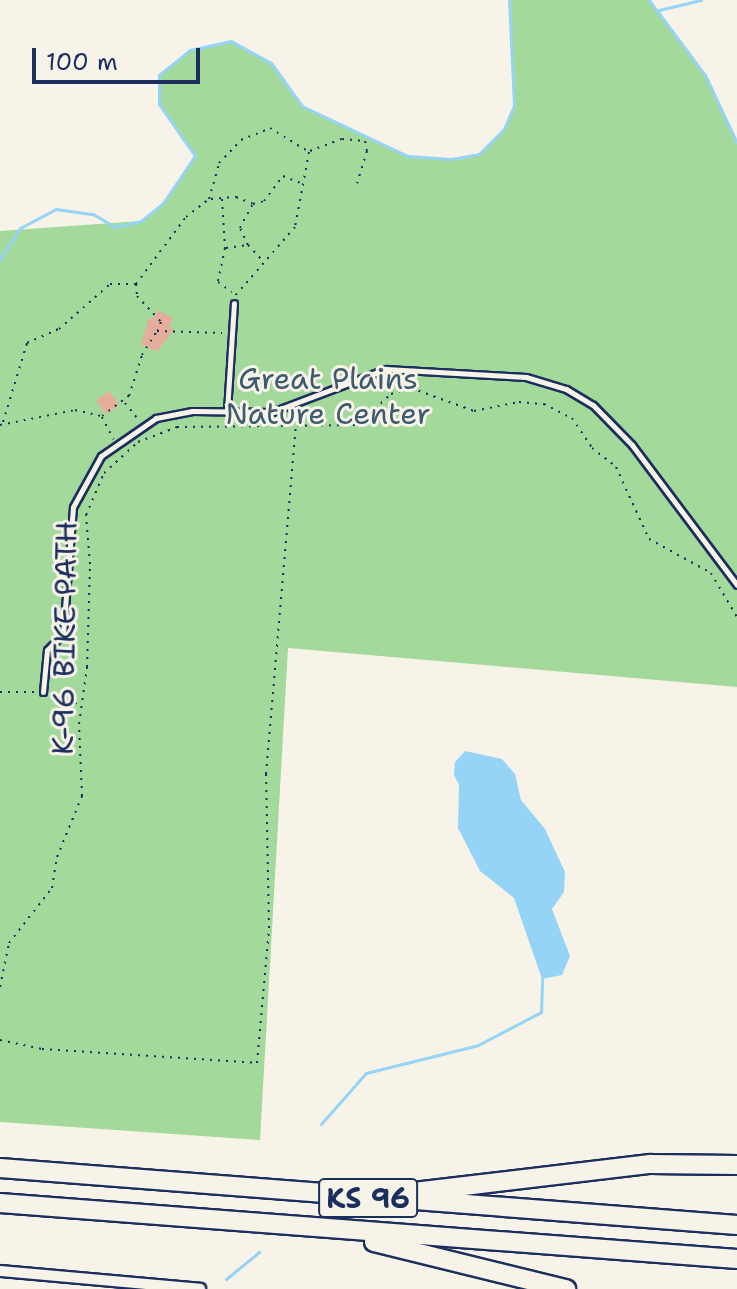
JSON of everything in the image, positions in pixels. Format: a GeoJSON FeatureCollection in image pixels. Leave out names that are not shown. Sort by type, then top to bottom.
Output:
{"type":"FeatureCollection","features":[{"type":"Feature","properties":{"kind":"highway"},"geometry":{"type":"LineString","coordinates":[[339,1195],[464,1189],[650,1164],[737,1165]]}},
{"type":"Feature","properties":{"kind":"highway","name":"KS 96"},"geometry":{"type":"LineString","coordinates":[[0,1168],[737,1225]]}},
{"type":"Feature","properties":{"kind":"highway","name":"KS 96"},"geometry":{"type":"LineString","coordinates":[[0,1203],[737,1259]]}},
{"type":"Feature","properties":{"kind":"highway"},"geometry":{"type":"LineString","coordinates":[[305,1227],[479,1264],[566,1289]]}},
{"type":"Feature","properties":{"kind":"street"},"geometry":{"type":"LineString","coordinates":[[0,1271],[200,1289]]}},
{"type":"Feature","properties":{"kind":"lane"},"geometry":{"type":"LineString","coordinates":[[227,411],[234,303]]}},
{"type":"Feature","properties":{"kind":"lane"},"geometry":{"type":"LineString","coordinates":[[43,692],[47,650],[63,634],[73,507],[89,471],[116,442],[142,424],[174,413],[291,407],[364,373],[386,369],[545,382],[593,405],[618,428],[737,585]]}},
{"type":"Feature","properties":{"kind":"path"},"geometry":{"type":"LineString","coordinates":[[209,199],[219,163],[241,140],[270,128],[309,152]]}},
{"type":"Feature","properties":{"kind":"path"},"geometry":{"type":"LineString","coordinates":[[309,152],[342,139],[365,141],[367,151],[357,184]]}},
{"type":"Feature","properties":{"kind":"path"},"geometry":{"type":"LineString","coordinates":[[233,293],[265,263],[295,227],[309,152]]}},
{"type":"Feature","properties":{"kind":"path"},"geometry":{"type":"LineString","coordinates":[[136,284],[110,284],[59,329],[27,343],[1,425],[75,410],[102,416],[123,401],[161,322],[137,296],[136,284],[186,217],[209,199],[222,198],[253,204],[264,201],[283,176],[301,184]]}},
{"type":"Feature","properties":{"kind":"path"},"geometry":{"type":"LineString","coordinates":[[222,198],[225,248],[218,282],[233,293],[234,303]]}},
{"type":"Feature","properties":{"kind":"path"},"geometry":{"type":"LineString","coordinates":[[253,204],[240,228],[248,245],[265,263]]}},
{"type":"Feature","properties":{"kind":"path"},"geometry":{"type":"LineString","coordinates":[[225,248],[248,245]]}},
{"type":"Feature","properties":{"kind":"path"},"geometry":{"type":"LineString","coordinates":[[157,331],[232,334]]}},
{"type":"Feature","properties":{"kind":"path","name":"K-96 BIKE PATH"},"geometry":{"type":"LineString","coordinates":[[0,987],[9,943],[52,888],[57,857],[82,796],[79,724],[87,667],[90,564],[85,532],[95,487],[125,451],[165,430],[357,425],[391,394],[411,388],[474,411],[519,402],[544,404],[572,418],[592,448],[616,467],[649,539],[711,573],[737,617]]}},
{"type":"Feature","properties":{"kind":"path"},"geometry":{"type":"LineString","coordinates":[[123,401],[142,424]]}},
{"type":"Feature","properties":{"kind":"path"},"geometry":{"type":"LineString","coordinates":[[102,416],[102,425],[116,442]]}},
{"type":"Feature","properties":{"kind":"path"},"geometry":{"type":"LineString","coordinates":[[0,1040],[42,1049],[257,1063],[269,928],[266,774],[296,426]]}},
{"type":"Feature","properties":{"kind":"green space","name":"Great Plains Nature Center"},"geometry":{"type":"Polygon","coordinates":[[[509,0],[649,0],[705,75],[737,143],[737,687],[288,648],[260,1140],[0,1122],[0,231],[141,221],[163,203],[194,156],[159,104],[159,75],[190,50],[231,41],[271,63],[302,106],[408,156],[451,159],[479,154],[504,129],[514,106],[509,0]]]}},
{"type":"Feature","properties":{"kind":"water"},"geometry":{"type":"Polygon","coordinates":[[[465,751],[502,759],[515,774],[521,800],[545,829],[565,872],[564,892],[552,909],[570,956],[562,975],[542,979],[514,898],[480,871],[458,828],[459,785],[454,775],[455,762],[465,751]]]}},
{"type":"Feature","properties":{"kind":"building"},"geometry":{"type":"Polygon","coordinates":[[[158,310],[173,318],[169,327],[174,329],[157,352],[141,344],[149,318],[153,319],[158,310]]]}},
{"type":"Feature","properties":{"kind":"building"},"geometry":{"type":"Polygon","coordinates":[[[109,391],[119,405],[106,414],[96,400],[109,391]]]}},
{"type":"Feature","properties":{"kind":"waterway"},"geometry":{"type":"LineString","coordinates":[[0,259],[20,228],[56,209],[93,214],[115,227],[141,221],[163,203],[195,156],[159,104],[159,75],[190,50],[231,41],[271,63],[302,106],[408,156],[451,159],[479,154],[504,129],[514,106],[509,0]]}},
{"type":"Feature","properties":{"kind":"waterway"},"geometry":{"type":"LineString","coordinates":[[649,0],[705,75],[737,143]]}},
{"type":"Feature","properties":{"kind":"waterway"},"geometry":{"type":"LineString","coordinates":[[659,10],[701,0]]}},
{"type":"Feature","properties":{"kind":"waterway"},"geometry":{"type":"LineString","coordinates":[[321,1124],[366,1073],[478,1045],[541,1012],[542,979]]}},
{"type":"Feature","properties":{"kind":"waterway"},"geometry":{"type":"LineString","coordinates":[[226,1279],[259,1252]]}}]}
